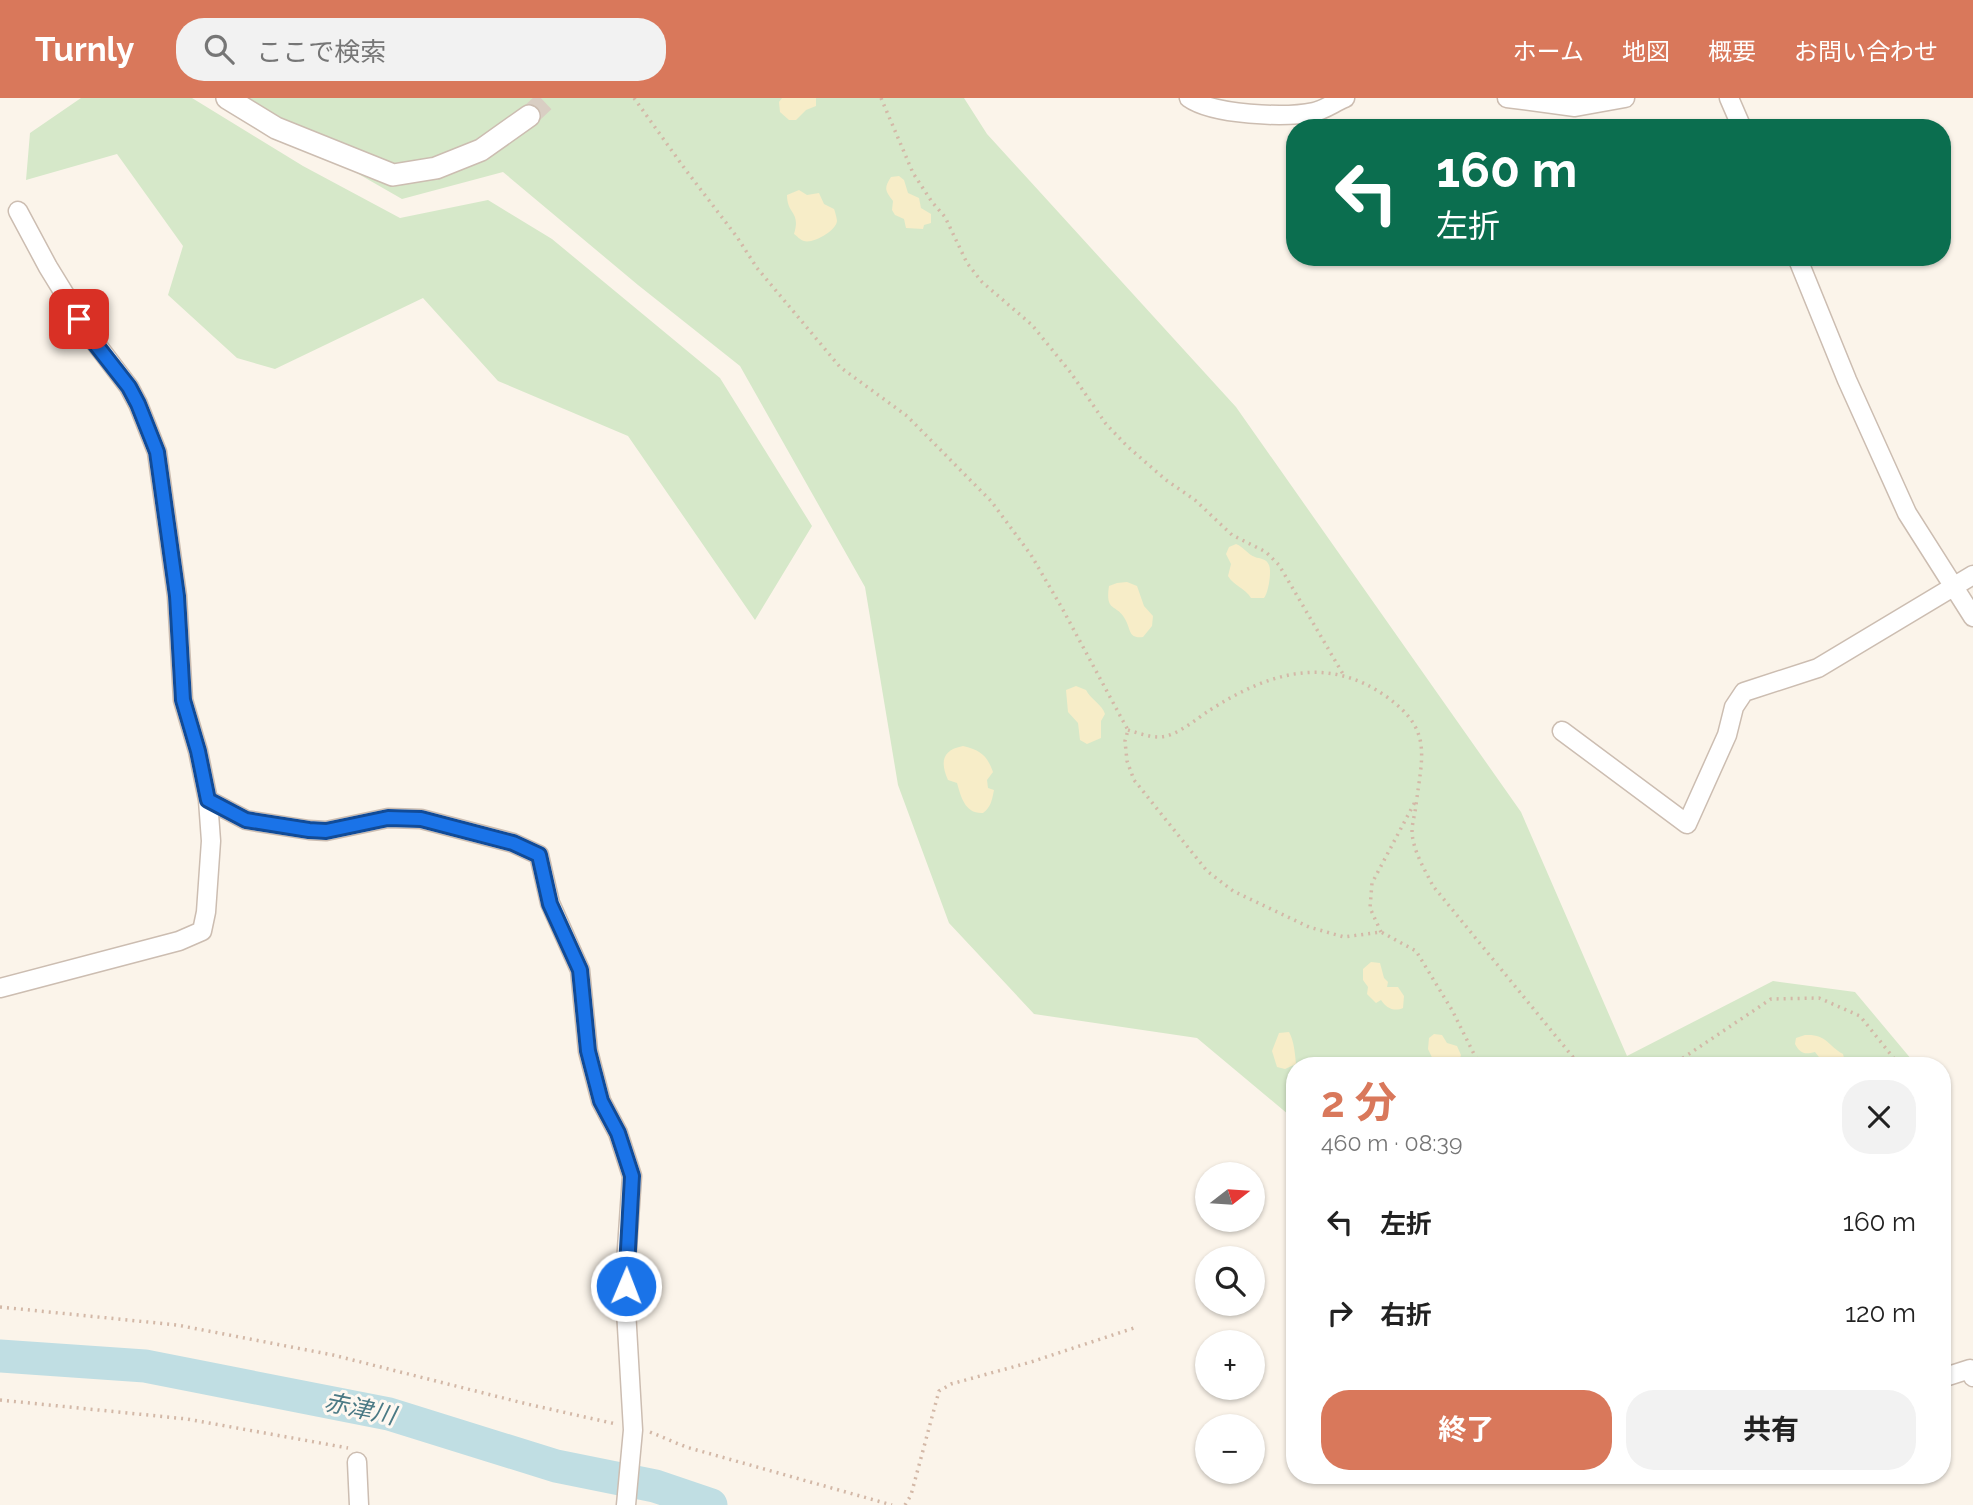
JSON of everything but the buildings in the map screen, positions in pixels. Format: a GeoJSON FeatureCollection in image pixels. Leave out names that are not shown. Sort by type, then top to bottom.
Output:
{"type":"FeatureCollection","features":[{"type":"Feature","properties":{"kind":"street"},"geometry":{"type":"LineString","coordinates":[[226,98],[276,128],[393,175],[436,167],[481,150],[528,116]]}},
{"type":"Feature","properties":{"kind":"street"},"geometry":{"type":"LineString","coordinates":[[1189,98],[1199,105],[1259,115],[1315,112],[1345,98]]}},
{"type":"Feature","properties":{"kind":"street"},"geometry":{"type":"LineString","coordinates":[[1507,98],[1575,107],[1625,98]]}},
{"type":"Feature","properties":{"kind":"street"},"geometry":{"type":"LineString","coordinates":[[1729,98],[1738,119]]}},
{"type":"Feature","properties":{"kind":"street"},"geometry":{"type":"LineString","coordinates":[[0,988],[178,941],[202,931],[211,841],[208,800],[198,751],[183,700],[177,596],[157,452],[129,387],[90,337],[18,211]]}},
{"type":"Feature","properties":{"kind":"street"},"geometry":{"type":"LineString","coordinates":[[1801,266],[1847,380],[1907,513],[1973,617]]}},
{"type":"Feature","properties":{"kind":"street"},"geometry":{"type":"LineString","coordinates":[[1562,732],[1687,824],[1727,736],[1734,707],[1744,692],[1818,668],[1973,575]]}},
{"type":"Feature","properties":{"kind":"street"},"geometry":{"type":"LineString","coordinates":[[208,800],[246,820],[309,830],[326,831],[388,818],[421,819],[513,843],[539,855],[550,904],[580,970],[588,1051],[601,1101],[618,1133],[632,1176],[626,1263],[626,1310],[633,1427],[626,1505]]}},
{"type":"Feature","properties":{"kind":"street"},"geometry":{"type":"LineString","coordinates":[[1951,1375],[1970,1368],[1973,1377]]}},
{"type":"Feature","properties":{"kind":"street"},"geometry":{"type":"LineString","coordinates":[[357,1462],[359,1505]]}},
{"type":"Feature","properties":{"kind":"path"},"geometry":{"type":"LineString","coordinates":[[634,98],[757,268],[840,366],[907,416],[991,501],[1031,555],[1128,730],[1125,741],[1126,761],[1134,780],[1207,871],[1262,907],[1309,927],[1344,937],[1381,932],[1416,951],[1452,1010],[1476,1057]]}},
{"type":"Feature","properties":{"kind":"path"},"geometry":{"type":"LineString","coordinates":[[881,98],[913,173],[945,217],[967,264],[982,282],[1032,325],[1071,373],[1106,424],[1127,446],[1166,480],[1195,500],[1232,535],[1266,552],[1279,565],[1343,674]]}},
{"type":"Feature","properties":{"kind":"path"},"geometry":{"type":"LineString","coordinates":[[1128,730],[1161,737],[1256,685],[1317,671],[1343,674],[1371,686],[1403,709],[1418,729],[1423,756],[1412,832],[1419,858],[1433,886],[1573,1057]]}},
{"type":"Feature","properties":{"kind":"path"},"geometry":{"type":"LineString","coordinates":[[1381,932],[1370,908],[1372,883],[1411,805],[1417,799]]}},
{"type":"Feature","properties":{"kind":"path"},"geometry":{"type":"LineString","coordinates":[[1684,1057],[1771,999],[1819,998],[1860,1016],[1893,1057]]}},
{"type":"Feature","properties":{"kind":"path"},"geometry":{"type":"LineString","coordinates":[[0,1307],[177,1325],[344,1357],[595,1420],[633,1427],[686,1447],[892,1505]]}},
{"type":"Feature","properties":{"kind":"path"},"geometry":{"type":"LineString","coordinates":[[905,1505],[911,1495],[939,1391],[951,1384],[1031,1362],[1138,1327]]}},
{"type":"Feature","properties":{"kind":"path"},"geometry":{"type":"LineString","coordinates":[[0,1400],[200,1422],[349,1448],[357,1462]]}},
{"type":"Feature","properties":{"kind":"green space"},"geometry":{"type":"Polygon","coordinates":[[[81,98],[192,98],[303,166],[400,218],[488,200],[552,239],[720,378],[812,526],[755,620],[628,436],[498,381],[423,298],[275,369],[237,358],[168,295],[183,246],[117,154],[26,180],[30,133],[81,98]]]}},
{"type":"Feature","properties":{"kind":"green space"},"geometry":{"type":"Polygon","coordinates":[[[226,98],[964,98],[987,134],[1236,407],[1521,812],[1627,1056],[1773,981],[1855,992],[1909,1057],[1286,1057],[1286,1112],[1197,1038],[1034,1014],[949,923],[898,785],[865,587],[740,366],[503,172],[402,199],[226,98]]]}},
{"type":"Feature","properties":{"kind":"sand"},"geometry":{"type":"Polygon","coordinates":[[[782,98],[816,98],[816,106],[806,110],[796,120],[789,120],[780,112],[779,102],[782,98]]]}},
{"type":"Feature","properties":{"kind":"sand"},"geometry":{"type":"Polygon","coordinates":[[[899,176],[904,180],[908,193],[919,198],[921,208],[931,214],[931,223],[924,225],[923,229],[906,228],[904,219],[895,215],[892,210],[893,201],[886,187],[891,177],[899,176]]]}},
{"type":"Feature","properties":{"kind":"sand"},"geometry":{"type":"Polygon","coordinates":[[[799,190],[807,195],[819,193],[824,204],[834,209],[836,225],[824,236],[813,241],[803,240],[794,234],[796,221],[787,195],[799,190]]]}},
{"type":"Feature","properties":{"kind":"sand"},"geometry":{"type":"Polygon","coordinates":[[[1236,544],[1252,556],[1268,563],[1269,583],[1264,598],[1251,598],[1228,576],[1231,564],[1226,554],[1229,547],[1236,544]]]}},
{"type":"Feature","properties":{"kind":"sand"},"geometry":{"type":"Polygon","coordinates":[[[1127,582],[1137,586],[1144,606],[1153,616],[1152,626],[1143,637],[1132,635],[1122,614],[1110,604],[1109,586],[1127,582]]]}},
{"type":"Feature","properties":{"kind":"sand"},"geometry":{"type":"Polygon","coordinates":[[[1076,686],[1086,690],[1105,714],[1101,721],[1101,738],[1087,744],[1080,740],[1078,723],[1068,712],[1066,690],[1076,686]]]}},
{"type":"Feature","properties":{"kind":"sand"},"geometry":{"type":"Polygon","coordinates":[[[963,746],[982,754],[993,772],[987,780],[988,788],[994,790],[993,797],[983,813],[968,808],[957,783],[948,780],[945,774],[944,762],[947,754],[963,746]]]}},
{"type":"Feature","properties":{"kind":"sand"},"geometry":{"type":"Polygon","coordinates":[[[1371,962],[1380,963],[1384,978],[1388,982],[1387,987],[1398,987],[1404,996],[1403,1008],[1390,1009],[1381,1000],[1376,1003],[1367,994],[1363,969],[1371,962]]]}},
{"type":"Feature","properties":{"kind":"sand"},"geometry":{"type":"Polygon","coordinates":[[[1289,1032],[1293,1043],[1295,1057],[1286,1057],[1285,1069],[1277,1067],[1272,1051],[1279,1033],[1289,1032]]]}},
{"type":"Feature","properties":{"kind":"sand"},"geometry":{"type":"Polygon","coordinates":[[[1434,1034],[1442,1035],[1447,1043],[1457,1046],[1460,1057],[1432,1057],[1428,1049],[1429,1038],[1434,1034]]]}},
{"type":"Feature","properties":{"kind":"sand"},"geometry":{"type":"Polygon","coordinates":[[[1805,1035],[1818,1036],[1844,1057],[1819,1057],[1815,1052],[1805,1053],[1795,1044],[1796,1038],[1805,1035]]]}},
{"type":"Feature","properties":{"kind":"waterway","name":"赤津川"},"geometry":{"type":"LineString","coordinates":[[0,1356],[145,1366],[389,1414],[556,1466],[655,1486],[711,1505]]}},
{"type":"Feature","properties":{"kind":"tunnel"},"geometry":{"type":"LineString","coordinates":[[529,116],[548,98]]}},
{"type":"Feature","properties":{"kind":"route"},"geometry":{"type":"LineString","coordinates":[[79,319],[129,387],[157,452],[177,596],[183,700],[198,751],[208,800],[246,820],[309,830],[326,831],[388,818],[421,819],[513,843],[539,855],[550,904],[580,970],[588,1051],[601,1101],[618,1133],[632,1176],[626,1286]]}}]}
